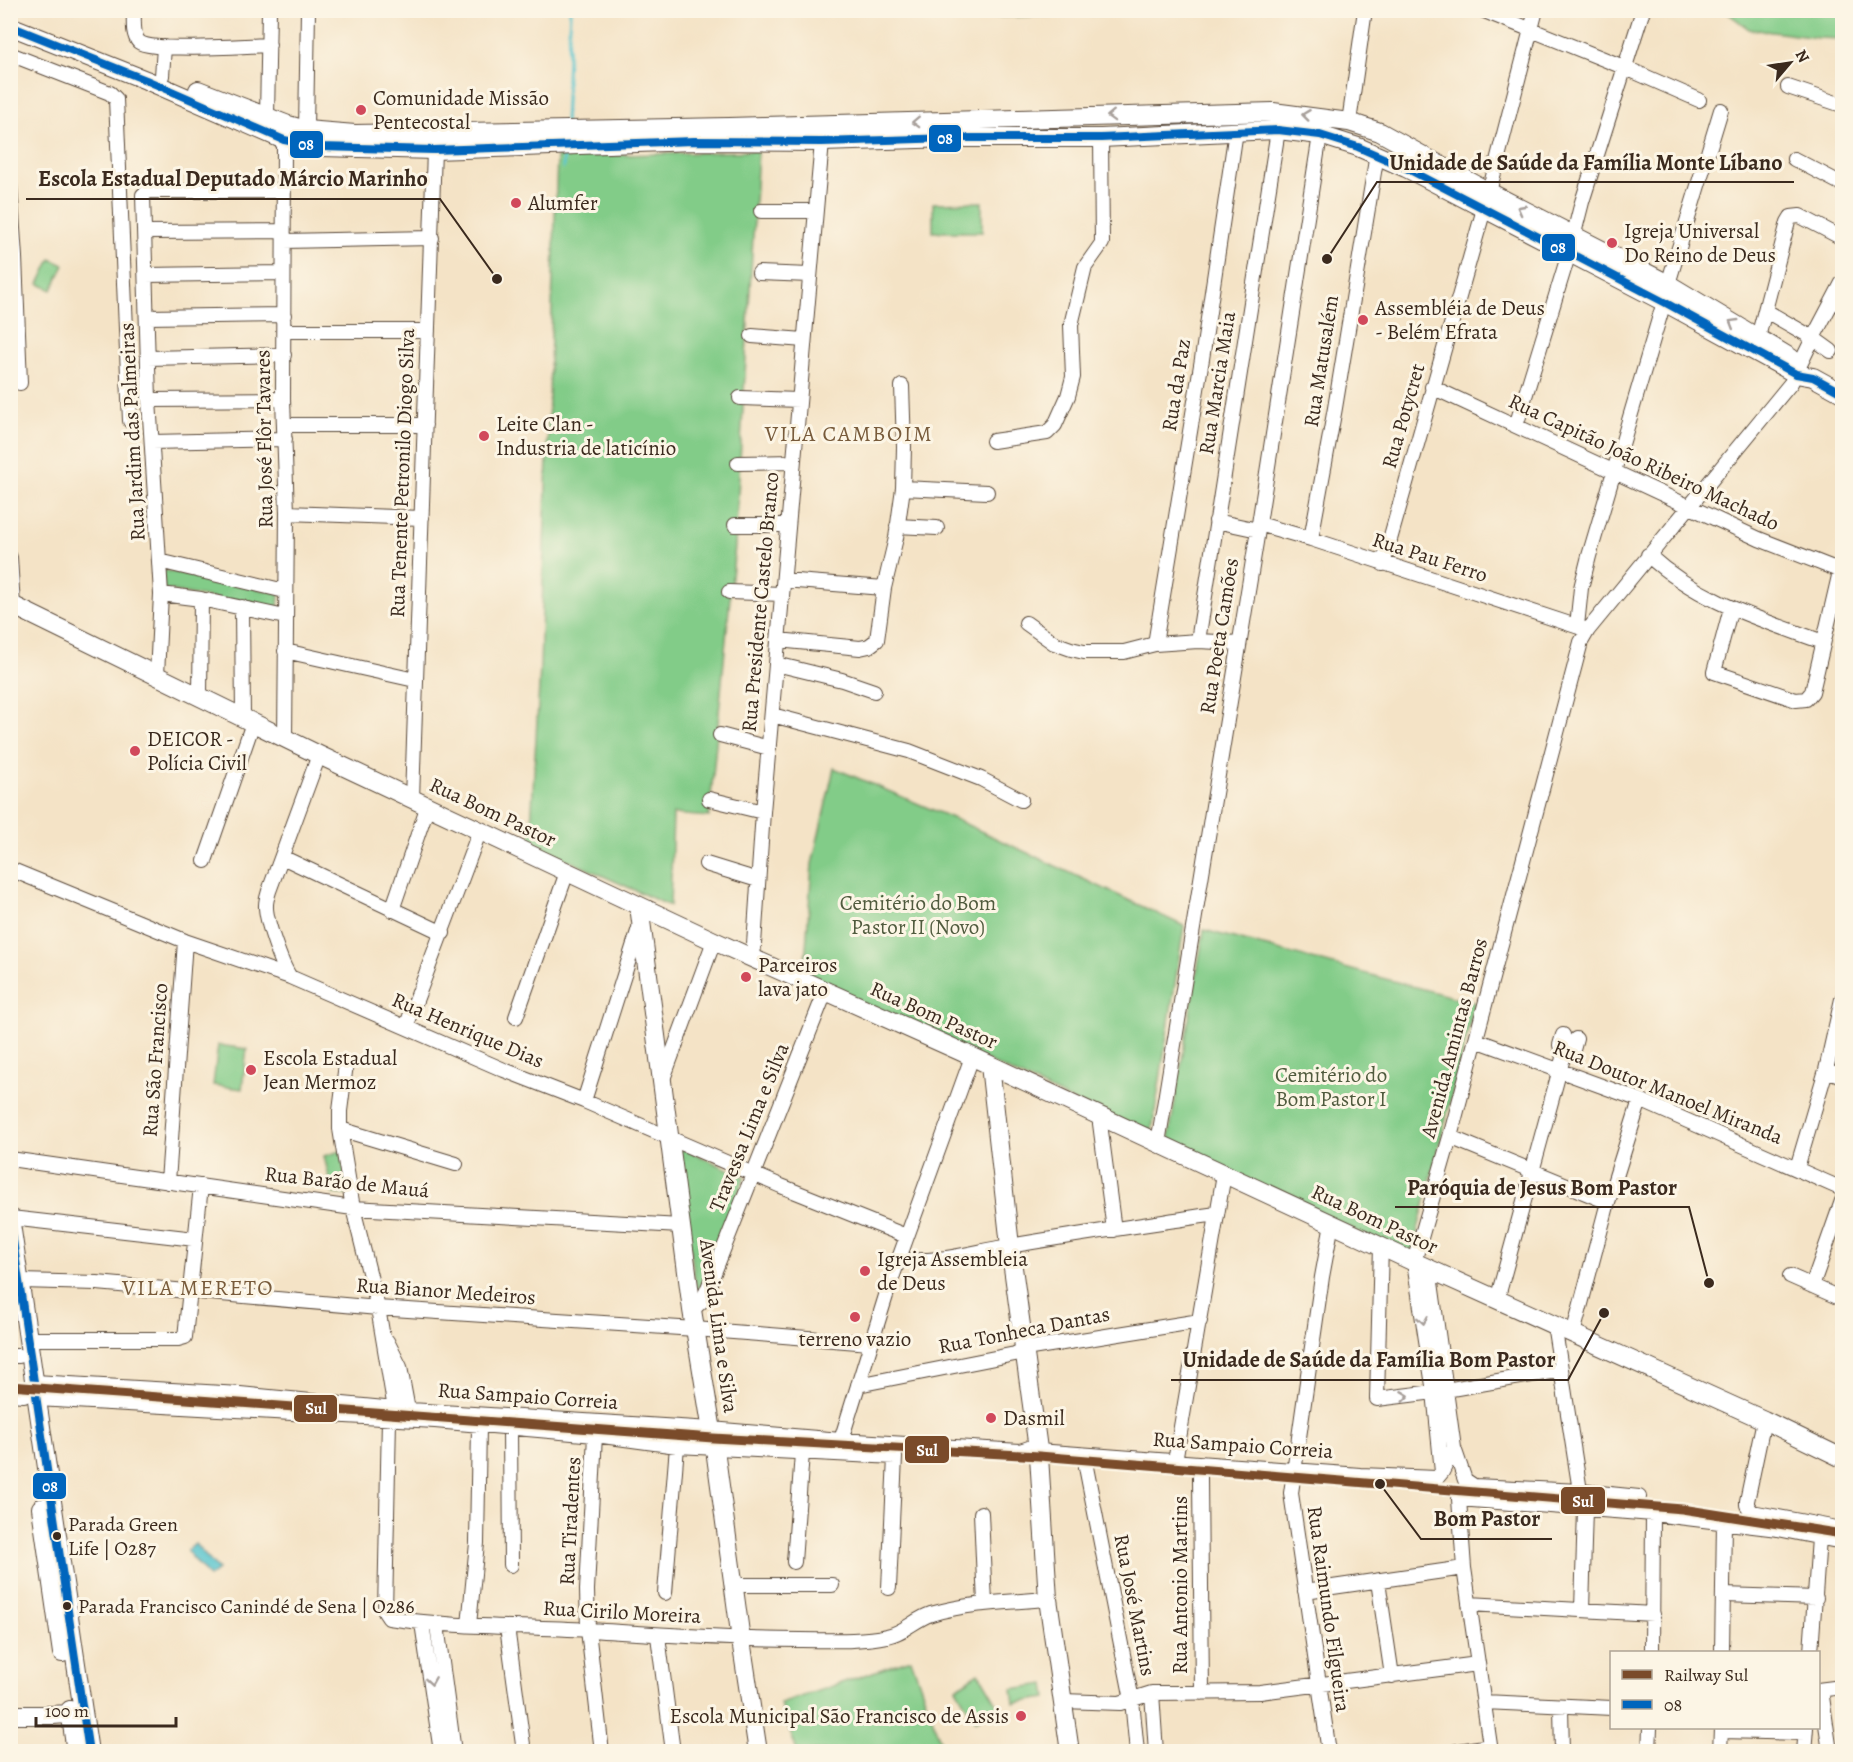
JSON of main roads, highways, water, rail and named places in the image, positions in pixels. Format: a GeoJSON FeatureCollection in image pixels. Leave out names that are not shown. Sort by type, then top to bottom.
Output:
{"type":"FeatureCollection","features":[{"type":"Feature","properties":{"kind":"main road"},"geometry":{"type":"LineString","coordinates":[[10,13],[162,76],[306,130],[355,134],[683,128],[1273,112],[1349,122],[1380,132],[1487,201]]}},
{"type":"Feature","properties":{"kind":"main road"},"geometry":{"type":"LineString","coordinates":[[10,26],[146,80],[284,140],[321,147],[434,150],[694,141],[822,142],[951,138],[1101,138],[1278,130],[1320,135],[1377,154],[1487,201],[1666,293],[1842,393]]}},
{"type":"Feature","properties":{"kind":"main road"},"geometry":{"type":"LineString","coordinates":[[1160,134],[1161,115]]}},
{"type":"Feature","properties":{"kind":"main road","name":"Rua Bom Pastor"},"geometry":{"type":"LineString","coordinates":[[12,605],[285,739],[714,941],[981,1061],[1764,1420],[1842,1458]]}},
{"type":"Feature","properties":{"kind":"main road","name":"Avenida Lima e Silva"},"geometry":{"type":"LineString","coordinates":[[639,906],[695,1329],[715,1449],[758,1752]]}},
{"type":"Feature","properties":{"kind":"main road"},"geometry":{"type":"LineString","coordinates":[[981,1061],[989,1101],[1048,1599],[1070,1752]]}},
{"type":"Feature","properties":{"kind":"main road"},"geometry":{"type":"LineString","coordinates":[[11,1217],[16,1293],[15,1356],[27,1393],[77,1713],[89,1752]]}},
{"type":"Feature","properties":{"kind":"main road"},"geometry":{"type":"LineString","coordinates":[[16,1293],[28,1339],[27,1393]]}},
{"type":"Feature","properties":{"kind":"main road"},"geometry":{"type":"LineString","coordinates":[[10,1715],[77,1713]]}},
{"type":"Feature","properties":{"kind":"main road"},"geometry":{"type":"LineString","coordinates":[[76,1752],[77,1713]]}},
{"type":"Feature","properties":{"kind":"water"},"geometry":{"type":"Polygon","coordinates":[[[195,1544],[218,1570],[209,1577],[187,1551],[195,1544]]]}},
{"type":"Feature","properties":{"kind":"waterway"},"geometry":{"type":"LineString","coordinates":[[565,123],[570,10]]}},
{"type":"Feature","properties":{"kind":"waterway"},"geometry":{"type":"LineString","coordinates":[[563,168],[564,153]]}},
{"type":"Feature","properties":{"kind":"rail line","name":"Sul"},"geometry":{"type":"LineString","coordinates":[[10,1386],[713,1438],[1039,1456],[1682,1509],[1842,1534]]}},
{"type":"Feature","properties":{"kind":"place","name":"Comunidade Missão Pentecostal"},"geometry":{"type":"Point","coordinates":[361,110]}},
{"type":"Feature","properties":{"kind":"place","name":"Alumfer"},"geometry":{"type":"Point","coordinates":[516,203]}},
{"type":"Feature","properties":{"kind":"place","name":"Igreja Universal Do Reino de Deus"},"geometry":{"type":"Point","coordinates":[1612,243]}},
{"type":"Feature","properties":{"kind":"place","name":"Unidade de Saúde da Família Monte Líbano"},"geometry":{"type":"Point","coordinates":[1327,259]}},
{"type":"Feature","properties":{"kind":"place","name":"Escola Estadual Deputado Márcio Marinho"},"geometry":{"type":"Point","coordinates":[497,279]}},
{"type":"Feature","properties":{"kind":"place","name":"Assembléia de Deus - Belém Efrata"},"geometry":{"type":"Point","coordinates":[1363,320]}},
{"type":"Feature","properties":{"kind":"place","name":"Leite Clan - Industria de laticínio"},"geometry":{"type":"Point","coordinates":[484,436]}},
{"type":"Feature","properties":{"kind":"place","name":"DEICOR - Polícia Civil"},"geometry":{"type":"Point","coordinates":[135,751]}},
{"type":"Feature","properties":{"kind":"place","name":"Parceiros lava jato"},"geometry":{"type":"Point","coordinates":[746,977]}},
{"type":"Feature","properties":{"kind":"place","name":"Escola Estadual Jean Mermoz"},"geometry":{"type":"Point","coordinates":[251,1070]}},
{"type":"Feature","properties":{"kind":"place","name":"Igreja Assembleia de Deus"},"geometry":{"type":"Point","coordinates":[865,1271]}},
{"type":"Feature","properties":{"kind":"place","name":"Paróquia de Jesus Bom Pastor"},"geometry":{"type":"Point","coordinates":[1709,1283]}},
{"type":"Feature","properties":{"kind":"place","name":"Unidade de Saúde da Família Bom Pastor"},"geometry":{"type":"Point","coordinates":[1604,1313]}},
{"type":"Feature","properties":{"kind":"place","name":"terreno vazio"},"geometry":{"type":"Point","coordinates":[855,1317]}},
{"type":"Feature","properties":{"kind":"place","name":"Dasmil"},"geometry":{"type":"Point","coordinates":[991,1418]}},
{"type":"Feature","properties":{"kind":"place","name":"Bom Pastor"},"geometry":{"type":"Point","coordinates":[1380,1484]}},
{"type":"Feature","properties":{"kind":"place","name":"Parada Green Life | O287"},"geometry":{"type":"Point","coordinates":[57,1536]}},
{"type":"Feature","properties":{"kind":"place","name":"Parada Francisco Canindé de Sena | O286"},"geometry":{"type":"Point","coordinates":[67,1606]}},
{"type":"Feature","properties":{"kind":"place","name":"Escola Municipal São Francisco de Assis"},"geometry":{"type":"Point","coordinates":[1021,1716]}},
{"type":"Feature","properties":{"kind":"district","name":"VILA CAMBOIM"},"geometry":{"type":"Point","coordinates":[849,434]}},
{"type":"Feature","properties":{"kind":"district","name":"VILA MERETO"},"geometry":{"type":"Point","coordinates":[198,1288]}},
{"type":"Feature","properties":{"kind":"park label","name":"Cemitério do Bom Pastor II (Novo)"},"geometry":{"type":"Point","coordinates":[918,915]}},
{"type":"Feature","properties":{"kind":"park label","name":"Cemitério do Bom Pastor I"},"geometry":{"type":"Point","coordinates":[1331,1087]}}]}
